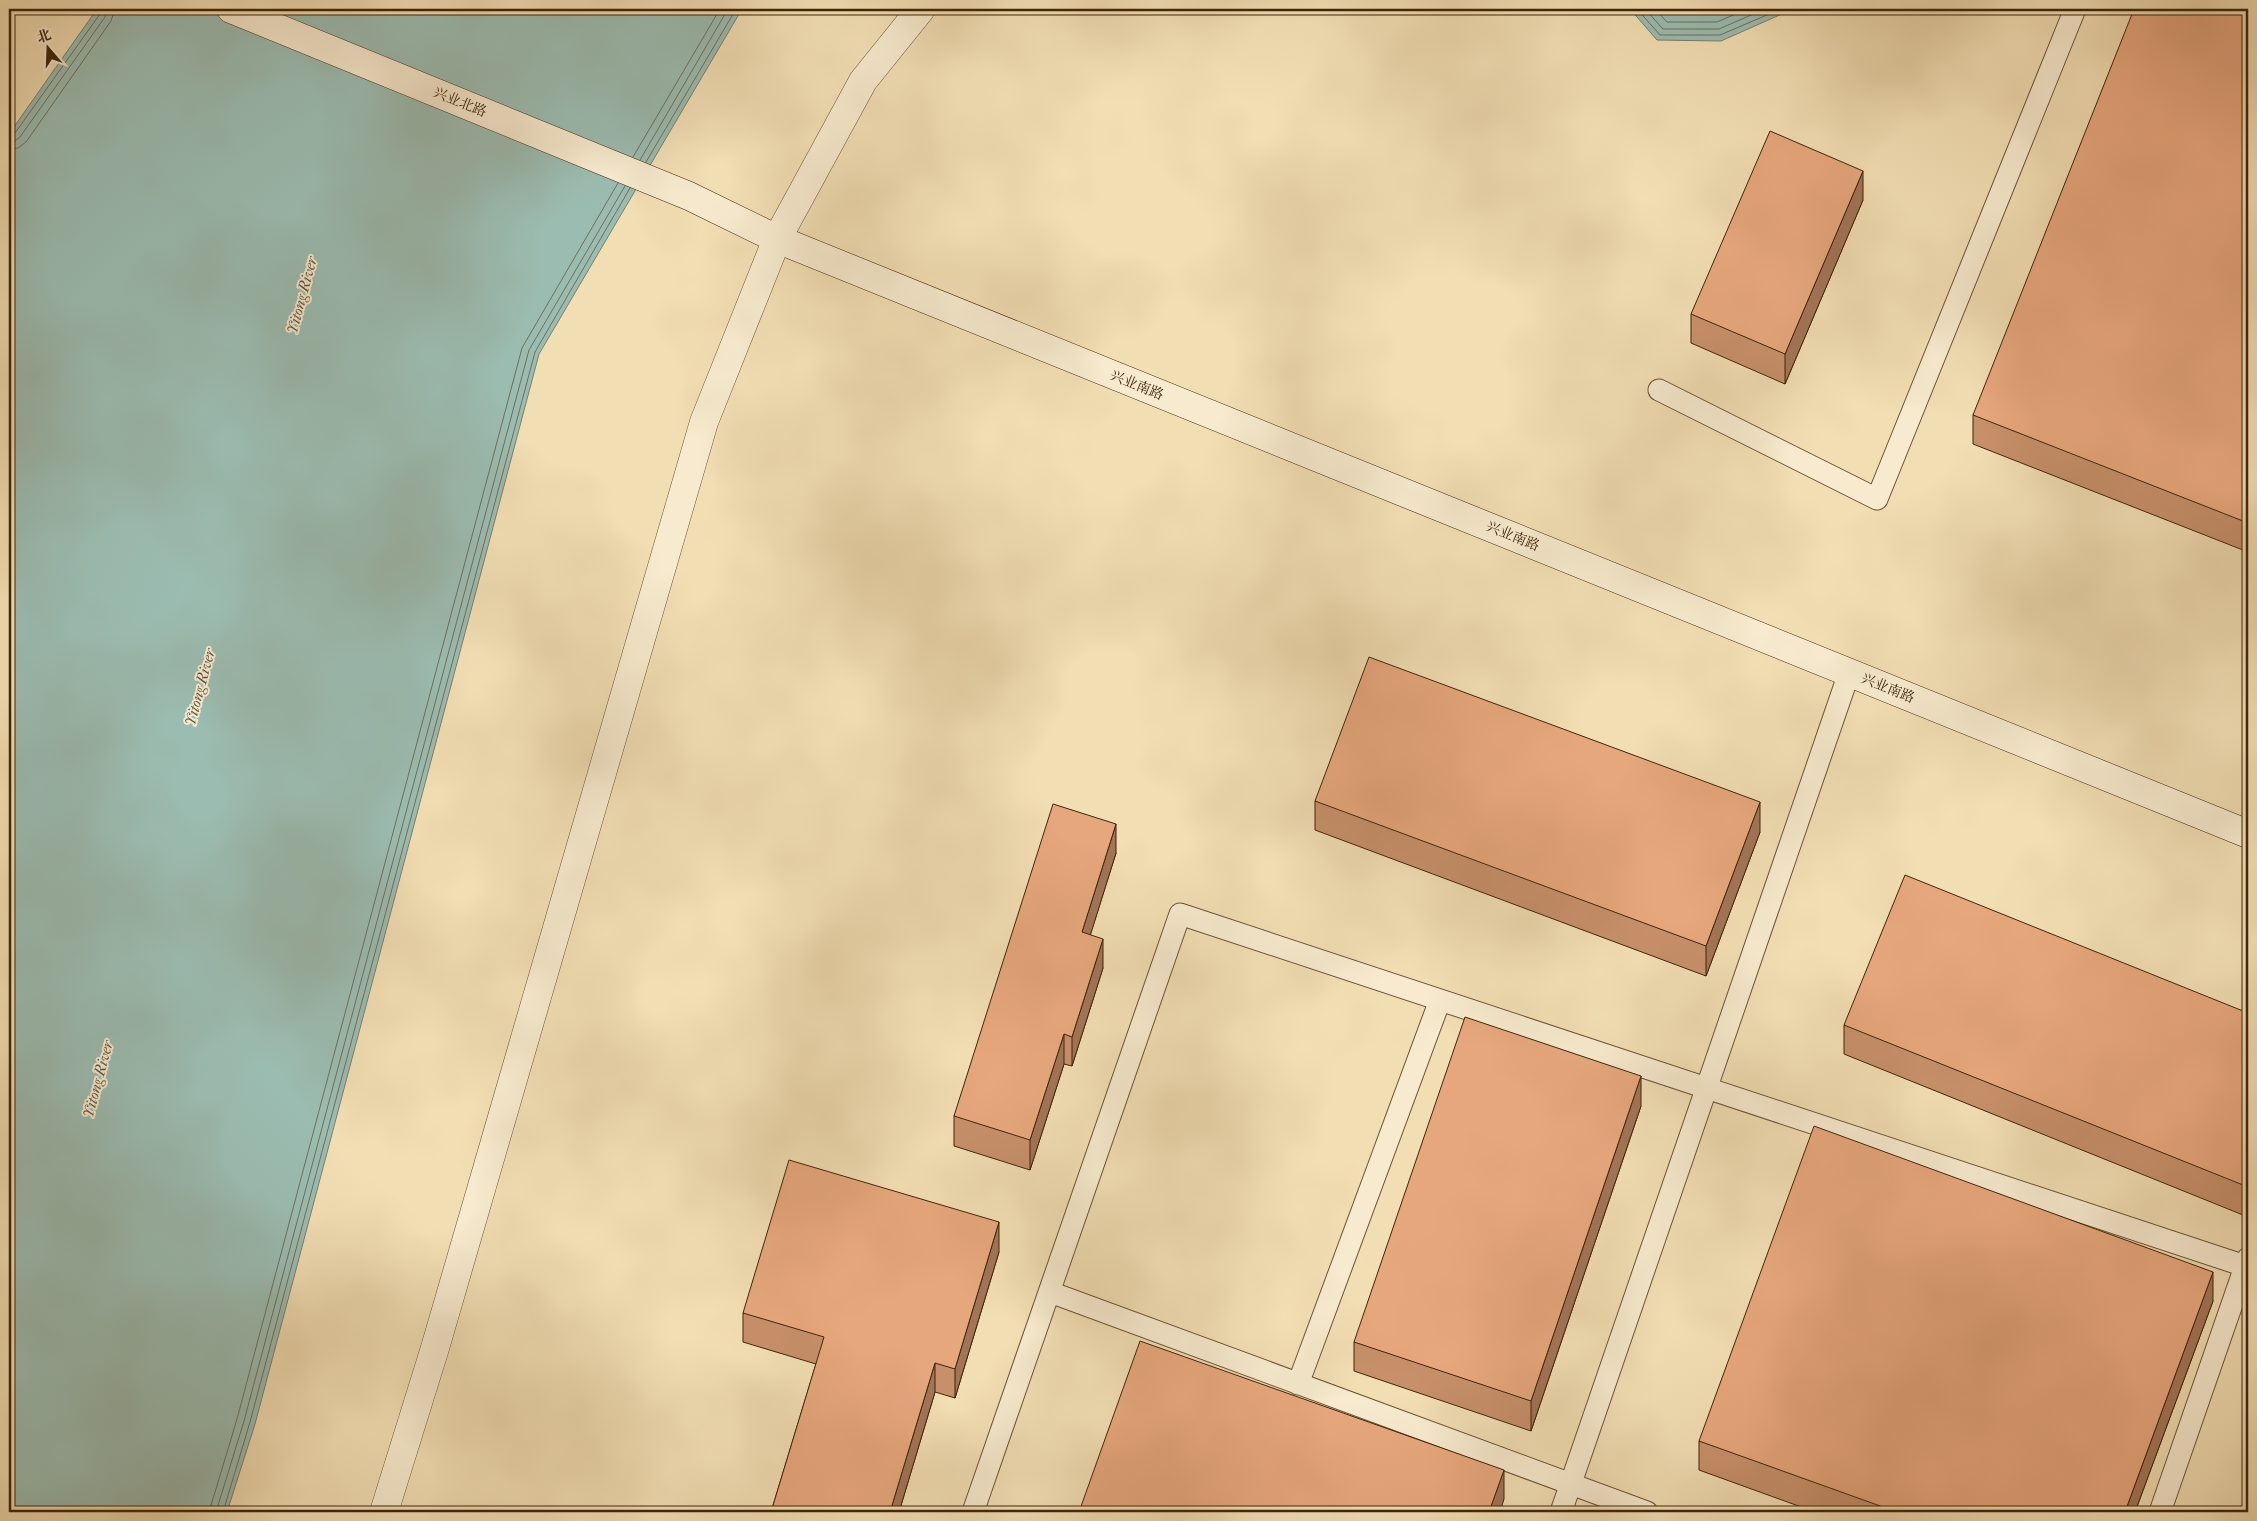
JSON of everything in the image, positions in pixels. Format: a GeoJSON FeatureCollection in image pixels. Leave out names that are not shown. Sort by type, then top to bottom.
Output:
{"type":"FeatureCollection","features":[{"type":"Feature","properties":{"kind":"street","name":"兴业北路"},"geometry":{"type":"LineString","coordinates":[[232,9],[689,196],[777,239]]}},
{"type":"Feature","properties":{"kind":"street"},"geometry":{"type":"LineString","coordinates":[[384,1512],[438,1338],[704,422],[777,239],[863,81],[921,9]]}},
{"type":"Feature","properties":{"kind":"street","name":"兴业南路"},"geometry":{"type":"LineString","coordinates":[[777,239],[2248,834]]}},
{"type":"Feature","properties":{"kind":"lane"},"geometry":{"type":"LineString","coordinates":[[1659,390],[1877,498],[2075,9]]}},
{"type":"Feature","properties":{"kind":"lane"},"geometry":{"type":"LineString","coordinates":[[1561,1512],[1849,672]]}},
{"type":"Feature","properties":{"kind":"lane"},"geometry":{"type":"LineString","coordinates":[[973,1512],[1180,914],[1707,1088],[2247,1262],[2160,1512]]}},
{"type":"Feature","properties":{"kind":"lane"},"geometry":{"type":"LineString","coordinates":[[1298,1384],[1440,1000]]}},
{"type":"Feature","properties":{"kind":"lane"},"geometry":{"type":"LineString","coordinates":[[1050,1292],[1647,1512]]}},
{"type":"Feature","properties":{"kind":"water","name":"Yitong River"},"geometry":{"type":"Polygon","coordinates":[[[97,9],[742,9],[539,354],[255,1424],[227,1512],[9,1512],[9,134],[97,9]]]}},
{"type":"Feature","properties":{"kind":"water"},"geometry":{"type":"Polygon","coordinates":[[[1630,9],[1793,9],[1721,41],[1657,40],[1630,9]]]}},
{"type":"Feature","properties":{"kind":"building"},"geometry":{"type":"Polygon","coordinates":[[[2134,9],[2248,9],[2248,523],[1973,415],[2134,9]]]}},
{"type":"Feature","properties":{"kind":"building"},"geometry":{"type":"Polygon","coordinates":[[[1770,131],[1863,171],[1785,354],[1691,314],[1770,131]]]}},
{"type":"Feature","properties":{"kind":"building"},"geometry":{"type":"Polygon","coordinates":[[[1369,657],[1760,802],[1706,946],[1315,801],[1369,657]]]}},
{"type":"Feature","properties":{"kind":"building"},"geometry":{"type":"Polygon","coordinates":[[[1053,804],[1116,824],[1082,932],[1103,939],[1072,1037],[1064,1034],[1030,1140],[954,1116],[1053,804]]]}},
{"type":"Feature","properties":{"kind":"building"},"geometry":{"type":"Polygon","coordinates":[[[1905,875],[2248,1013],[2248,1173],[2243,1185],[1844,1025],[1905,875]]]}},
{"type":"Feature","properties":{"kind":"building"},"geometry":{"type":"Polygon","coordinates":[[[1465,1017],[1641,1076],[1531,1401],[1354,1342],[1465,1017]]]}},
{"type":"Feature","properties":{"kind":"building"},"geometry":{"type":"Polygon","coordinates":[[[1814,1126],[2213,1272],[2125,1512],[1897,1512],[1699,1441],[1814,1126]]]}},
{"type":"Feature","properties":{"kind":"building"},"geometry":{"type":"Polygon","coordinates":[[[789,1160],[999,1222],[955,1369],[935,1363],[890,1512],[771,1512],[824,1337],[743,1313],[789,1160]]]}},
{"type":"Feature","properties":{"kind":"building"},"geometry":{"type":"Polygon","coordinates":[[[1140,1341],[1504,1470],[1489,1512],[1079,1512],[1140,1341]]]}}]}
